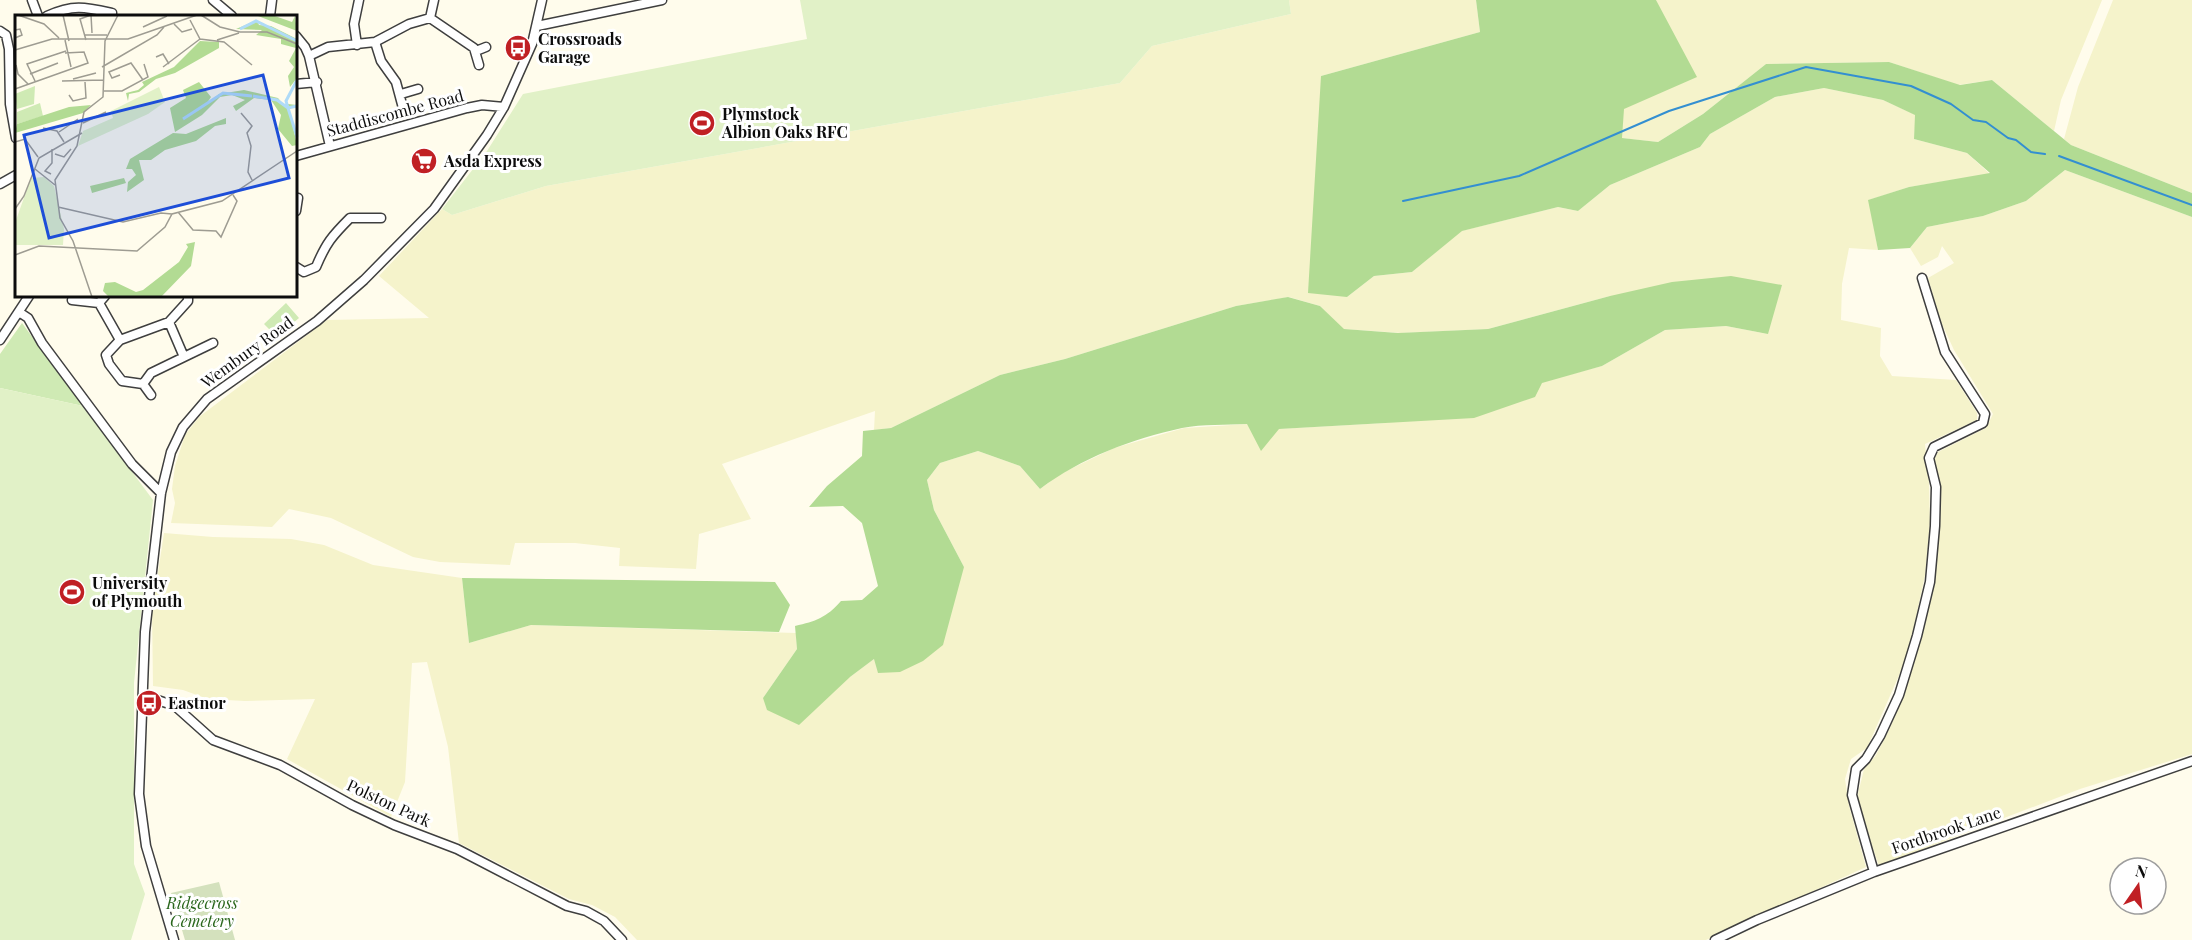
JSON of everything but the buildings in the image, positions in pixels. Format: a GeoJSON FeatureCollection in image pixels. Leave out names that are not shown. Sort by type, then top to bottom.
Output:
{"type":"FeatureCollection","features":[{"type":"Feature","properties":{"kind":"street"},"geometry":{"type":"LineString","coordinates":[[32,0],[38,15]]}},
{"type":"Feature","properties":{"kind":"street"},"geometry":{"type":"LineString","coordinates":[[99,10],[100,0]]}},
{"type":"Feature","properties":{"kind":"street"},"geometry":{"type":"LineString","coordinates":[[213,0],[231,15]]}},
{"type":"Feature","properties":{"kind":"street"},"geometry":{"type":"LineString","coordinates":[[270,15],[272,0]]}},
{"type":"Feature","properties":{"kind":"street"},"geometry":{"type":"LineString","coordinates":[[357,45],[354,24],[359,0]]}},
{"type":"Feature","properties":{"kind":"street"},"geometry":{"type":"LineString","coordinates":[[429,18],[434,0]]}},
{"type":"Feature","properties":{"kind":"street","name":"Wembury Road"},"geometry":{"type":"LineString","coordinates":[[174,940],[146,846],[138,794],[145,632],[162,493],[177,436],[198,407],[317,321],[364,280],[434,208],[487,135],[504,107],[537,26],[542,0]]}},
{"type":"Feature","properties":{"kind":"street"},"geometry":{"type":"LineString","coordinates":[[537,26],[662,0]]}},
{"type":"Feature","properties":{"kind":"street"},"geometry":{"type":"LineString","coordinates":[[50,15],[71,7],[83,6],[112,13]]}},
{"type":"Feature","properties":{"kind":"street"},"geometry":{"type":"LineString","coordinates":[[309,56],[328,47],[375,42],[409,24],[429,18]]}},
{"type":"Feature","properties":{"kind":"street"},"geometry":{"type":"LineString","coordinates":[[429,18],[469,44],[476,51],[479,65]]}},
{"type":"Feature","properties":{"kind":"street"},"geometry":{"type":"LineString","coordinates":[[0,31],[12,41],[10,104],[14,114]]}},
{"type":"Feature","properties":{"kind":"street"},"geometry":{"type":"LineString","coordinates":[[297,37],[309,56],[330,146]]}},
{"type":"Feature","properties":{"kind":"street"},"geometry":{"type":"LineString","coordinates":[[375,42],[381,60],[396,82],[403,108]]}},
{"type":"Feature","properties":{"kind":"street"},"geometry":{"type":"LineString","coordinates":[[476,51],[486,47]]}},
{"type":"Feature","properties":{"kind":"street"},"geometry":{"type":"LineString","coordinates":[[297,84],[316,82]]}},
{"type":"Feature","properties":{"kind":"street"},"geometry":{"type":"LineString","coordinates":[[401,94],[418,89]]}},
{"type":"Feature","properties":{"kind":"street"},"geometry":{"type":"LineString","coordinates":[[0,104],[10,104]]}},
{"type":"Feature","properties":{"kind":"street","name":"Staddiscombe Road"},"geometry":{"type":"LineString","coordinates":[[297,156],[467,108],[482,105],[504,107]]}},
{"type":"Feature","properties":{"kind":"street"},"geometry":{"type":"LineString","coordinates":[[297,204],[298,198]]}},
{"type":"Feature","properties":{"kind":"street"},"geometry":{"type":"LineString","coordinates":[[297,268],[304,272],[315,267],[329,239],[350,218],[381,218]]}},
{"type":"Feature","properties":{"kind":"street"},"geometry":{"type":"LineString","coordinates":[[1874,872],[1857,819],[1852,795],[1853,786],[1856,769],[1866,759],[1880,736],[1899,694],[1917,636],[1930,582],[1936,488],[1929,458],[1934,447],[1983,423],[1985,414],[1945,352],[1922,278]]}},
{"type":"Feature","properties":{"kind":"street"},"geometry":{"type":"LineString","coordinates":[[0,340],[28,297]]}},
{"type":"Feature","properties":{"kind":"street"},"geometry":{"type":"LineString","coordinates":[[99,303],[104,297]]}},
{"type":"Feature","properties":{"kind":"street"},"geometry":{"type":"LineString","coordinates":[[151,395],[143,384],[122,381],[109,364],[106,355],[120,340],[168,322],[188,301],[188,297]]}},
{"type":"Feature","properties":{"kind":"street"},"geometry":{"type":"LineString","coordinates":[[72,300],[99,303]]}},
{"type":"Feature","properties":{"kind":"street"},"geometry":{"type":"LineString","coordinates":[[99,303],[120,340]]}},
{"type":"Feature","properties":{"kind":"street"},"geometry":{"type":"LineString","coordinates":[[20,312],[28,318],[42,343],[132,464],[162,493]]}},
{"type":"Feature","properties":{"kind":"street"},"geometry":{"type":"LineString","coordinates":[[168,322],[184,357]]}},
{"type":"Feature","properties":{"kind":"street"},"geometry":{"type":"LineString","coordinates":[[143,384],[151,373],[213,343]]}},
{"type":"Feature","properties":{"kind":"street","name":"Polston Park"},"geometry":{"type":"LineString","coordinates":[[143,695],[175,706],[213,740],[280,765],[351,805],[394,825],[457,849],[567,906],[586,911],[604,921],[622,940]]}},
{"type":"Feature","properties":{"kind":"street","name":"Fordbrook Lane"},"geometry":{"type":"LineString","coordinates":[[1715,940],[1757,920],[1874,872],[2192,761]]}},
{"type":"Feature","properties":{"kind":"shaded area"},"geometry":{"type":"Polygon","coordinates":[[[1289,0],[1476,0],[1480,32],[1321,76],[1347,297],[1374,276],[1412,272],[1461,231],[1558,207],[1578,211],[1610,185],[1700,147],[1710,134],[1775,97],[1824,88],[1883,100],[1916,115],[1914,139],[1967,153],[1990,174],[1909,187],[1869,200],[1878,250],[1849,248],[1842,284],[1841,320],[1881,328],[1880,356],[1892,376],[1956,380],[1977,413],[1977,420],[1925,444],[1930,523],[1925,575],[1908,655],[1867,748],[1851,759],[1845,779],[1849,806],[1866,867],[1706,940],[637,940],[615,917],[592,905],[569,899],[459,843],[448,747],[427,662],[412,663],[405,782],[391,817],[287,759],[315,699],[245,701],[208,699],[183,690],[153,686],[152,612],[164,533],[291,539],[324,545],[373,565],[462,578],[469,643],[531,625],[796,633],[797,649],[763,698],[850,677],[874,659],[964,567],[934,510],[927,480],[940,463],[978,451],[1020,466],[1040,489],[1060,474],[1114,448],[1184,428],[1247,424],[1278,429],[1385,423],[1602,366],[1665,330],[1726,326],[1768,334],[1610,296],[1488,329],[1401,333],[1343,329],[1320,306],[1289,297],[1236,306],[1065,359],[1000,375],[891,428],[874,430],[875,411],[722,464],[751,519],[699,534],[696,569],[619,566],[620,548],[575,543],[515,543],[510,565],[440,562],[413,557],[331,518],[289,509],[272,527],[171,523],[175,503],[172,489],[175,466],[185,435],[199,417],[327,320],[429,318],[379,276],[442,209],[452,215],[546,186],[1120,83],[1152,46],[1291,14],[1289,0]]]}},
{"type":"Feature","properties":{"kind":"shaded area"},"geometry":{"type":"Polygon","coordinates":[[[1656,0],[2102,0],[2061,100],[2054,131],[1992,80],[1958,85],[1889,62],[1766,64],[1703,114],[1658,142],[1621,138],[1623,109],[1660,10],[1656,0]]]}},
{"type":"Feature","properties":{"kind":"shaded area"},"geometry":{"type":"Polygon","coordinates":[[[2113,0],[2192,0],[2192,193],[2071,145],[2064,139],[2078,87],[2113,0]]]}},
{"type":"Feature","properties":{"kind":"shaded area"},"geometry":{"type":"Polygon","coordinates":[[[2065,170],[2192,217],[2192,754],[2080,789],[1879,866],[1859,809],[1858,794],[1864,769],[1876,755],[1901,702],[1934,586],[1940,512],[1934,460],[1938,452],[1986,428],[1993,414],[1954,350],[1941,322],[1928,278],[1954,263],[1942,246],[1938,257],[1921,266],[1910,248],[1927,227],[1983,216],[2026,201],[2065,170]]]}},
{"type":"Feature","properties":{"kind":"green space","name":"Plymstock Albion Oaks RFC"},"geometry":{"type":"Polygon","coordinates":[[[800,0],[1289,0],[1291,14],[1152,46],[1120,83],[546,186],[452,215],[442,209],[487,151],[523,94],[807,39],[800,0]]]}},
{"type":"Feature","properties":{"kind":"green space"},"geometry":{"type":"Polygon","coordinates":[[[1476,0],[1656,0],[1697,77],[1624,109],[1622,138],[1658,142],[1703,114],[1766,64],[1889,62],[1960,85],[1992,80],[2071,145],[2192,193],[2192,217],[2065,170],[2026,201],[1983,216],[1927,227],[1910,248],[1878,250],[1868,200],[1909,187],[1990,173],[1967,153],[1914,139],[1915,115],[1883,100],[1824,88],[1775,97],[1710,134],[1700,147],[1610,185],[1578,211],[1558,207],[1462,231],[1412,272],[1374,276],[1347,297],[1308,293],[1321,76],[1480,32],[1476,0]]]}},
{"type":"Feature","properties":{"kind":"green space"},"geometry":{"type":"Polygon","coordinates":[[[1731,276],[1782,285],[1768,334],[1726,326],[1665,330],[1602,366],[1542,383],[1535,397],[1474,418],[1279,429],[1261,451],[1247,424],[1182,428],[1108,451],[1072,468],[1040,489],[1020,466],[978,451],[940,463],[927,480],[934,510],[964,567],[943,645],[923,661],[900,672],[878,673],[874,659],[850,677],[799,725],[767,710],[763,698],[797,649],[795,626],[820,618],[841,601],[862,600],[878,586],[862,523],[843,506],[809,507],[827,486],[862,456],[863,431],[891,428],[1000,375],[1065,359],[1236,306],[1288,297],[1320,306],[1344,329],[1398,333],[1488,329],[1672,282],[1731,276]]]}},
{"type":"Feature","properties":{"kind":"green space"},"geometry":{"type":"Polygon","coordinates":[[[286,303],[299,318],[277,337],[264,324],[286,303]]]}},
{"type":"Feature","properties":{"kind":"green space"},"geometry":{"type":"Polygon","coordinates":[[[22,323],[83,406],[0,388],[0,354],[22,323]]]}},
{"type":"Feature","properties":{"kind":"green space","name":"University of Plymouth"},"geometry":{"type":"Polygon","coordinates":[[[0,388],[83,406],[153,500],[134,683],[134,864],[145,894],[131,940],[0,940],[0,388]]]}},
{"type":"Feature","properties":{"kind":"green space"},"geometry":{"type":"Polygon","coordinates":[[[462,578],[775,582],[790,605],[779,632],[531,625],[469,643],[462,578]]]}},
{"type":"Feature","properties":{"kind":"green space","name":"Ridgecross Cemetery"},"geometry":{"type":"Polygon","coordinates":[[[219,882],[235,940],[185,940],[171,893],[219,882]]]}},
{"type":"Feature","properties":{"kind":"waterway"},"geometry":{"type":"LineString","coordinates":[[1403,201],[1519,176],[1669,111],[1806,67],[1911,86],[1951,104],[1973,120],[1986,122],[2031,152],[2045,154]]}},
{"type":"Feature","properties":{"kind":"waterway"},"geometry":{"type":"LineString","coordinates":[[2059,156],[2192,205]]}},
{"type":"Feature","properties":{"kind":"place","name":"Crossroads Garage"},"geometry":{"type":"Point","coordinates":[518,48]}},
{"type":"Feature","properties":{"kind":"place","name":"Plymstock Albion Oaks RFC"},"geometry":{"type":"Point","coordinates":[702,123]}},
{"type":"Feature","properties":{"kind":"place","name":"Asda Express"},"geometry":{"type":"Point","coordinates":[424,161]}},
{"type":"Feature","properties":{"kind":"place","name":"University of Plymouth"},"geometry":{"type":"Point","coordinates":[72,592]}},
{"type":"Feature","properties":{"kind":"place","name":"Eastnor"},"geometry":{"type":"Point","coordinates":[149,703]}}]}
